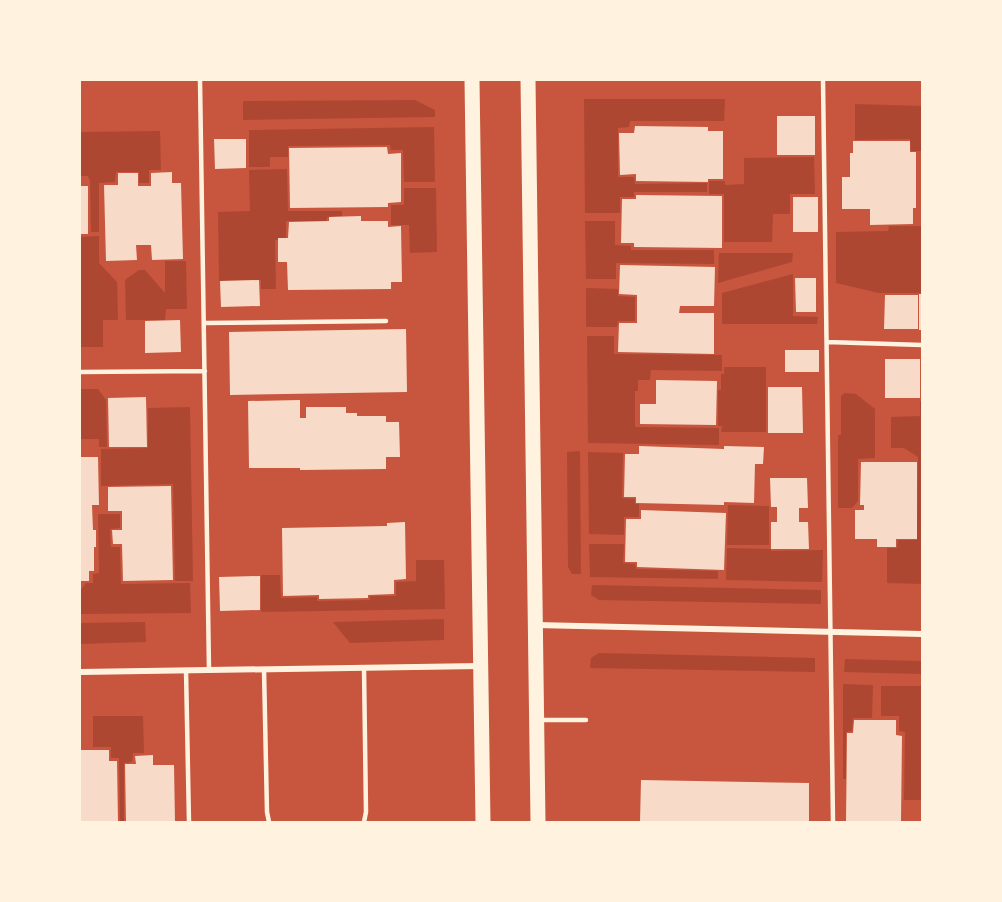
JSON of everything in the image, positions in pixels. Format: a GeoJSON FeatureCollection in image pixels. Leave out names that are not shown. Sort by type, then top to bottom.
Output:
{"type":"FeatureCollection","features":[{"type":"Feature","properties":{"kind":"main road"},"geometry":{"type":"LineString","coordinates":[[471,80],[483,822]]}},
{"type":"Feature","properties":{"kind":"main road"},"geometry":{"type":"LineString","coordinates":[[528,80],[538,822]]}},
{"type":"Feature","properties":{"kind":"street"},"geometry":{"type":"LineString","coordinates":[[535,625],[922,634]]}},
{"type":"Feature","properties":{"kind":"street"},"geometry":{"type":"LineString","coordinates":[[80,672],[480,666]]}},
{"type":"Feature","properties":{"kind":"lane"},"geometry":{"type":"LineString","coordinates":[[200,80],[209,670]]}},
{"type":"Feature","properties":{"kind":"lane"},"geometry":{"type":"LineString","coordinates":[[824,80],[833,822]]}},
{"type":"Feature","properties":{"kind":"lane"},"geometry":{"type":"LineString","coordinates":[[204,323],[387,321]]}},
{"type":"Feature","properties":{"kind":"lane"},"geometry":{"type":"LineString","coordinates":[[827,342],[922,345]]}},
{"type":"Feature","properties":{"kind":"lane"},"geometry":{"type":"LineString","coordinates":[[80,372],[205,371]]}},
{"type":"Feature","properties":{"kind":"lane"},"geometry":{"type":"LineString","coordinates":[[364,668],[366,812],[364,822]]}},
{"type":"Feature","properties":{"kind":"lane"},"geometry":{"type":"LineString","coordinates":[[264,669],[269,822]]}},
{"type":"Feature","properties":{"kind":"lane"},"geometry":{"type":"LineString","coordinates":[[186,670],[189,822]]}},
{"type":"Feature","properties":{"kind":"lane"},"geometry":{"type":"LineString","coordinates":[[537,720],[586,720]]}},
{"type":"Feature","properties":{"kind":"shaded area"},"geometry":{"type":"Polygon","coordinates":[[[584,99],[725,99],[724,121],[630,121],[629,127],[618,128],[618,177],[634,177],[635,184],[707,183],[707,192],[634,192],[634,197],[620,197],[620,213],[585,213],[584,99]]]}},
{"type":"Feature","properties":{"kind":"shaded area"},"geometry":{"type":"Polygon","coordinates":[[[415,100],[435,110],[435,117],[243,120],[243,101],[415,100]]]}},
{"type":"Feature","properties":{"kind":"shaded area"},"geometry":{"type":"Polygon","coordinates":[[[855,104],[922,106],[922,151],[911,151],[910,139],[855,140],[855,104]]]}},
{"type":"Feature","properties":{"kind":"shaded area"},"geometry":{"type":"Polygon","coordinates":[[[434,127],[435,182],[404,182],[403,150],[391,150],[390,145],[288,146],[288,157],[270,157],[270,167],[249,167],[249,130],[434,127]]]}},
{"type":"Feature","properties":{"kind":"shaded area"},"geometry":{"type":"Polygon","coordinates":[[[160,131],[161,170],[149,170],[149,183],[139,183],[139,172],[116,172],[115,182],[99,183],[99,232],[91,232],[90,181],[88,176],[80,176],[80,132],[160,131]]]}},
{"type":"Feature","properties":{"kind":"shaded area"},"geometry":{"type":"Polygon","coordinates":[[[814,157],[815,194],[790,194],[790,214],[773,214],[772,242],[724,242],[724,194],[709,194],[709,181],[725,181],[725,185],[744,184],[744,158],[814,157]]]}},
{"type":"Feature","properties":{"kind":"shaded area"},"geometry":{"type":"Polygon","coordinates":[[[287,169],[288,211],[342,211],[342,216],[327,217],[326,221],[286,221],[286,239],[275,240],[276,289],[261,289],[261,280],[219,281],[218,212],[250,211],[249,170],[287,169]]]}},
{"type":"Feature","properties":{"kind":"shaded area"},"geometry":{"type":"Polygon","coordinates":[[[404,188],[436,188],[437,252],[410,253],[409,225],[391,225],[391,205],[404,205],[404,188]]]}},
{"type":"Feature","properties":{"kind":"shaded area"},"geometry":{"type":"Polygon","coordinates":[[[585,221],[615,221],[615,245],[631,246],[631,250],[714,250],[714,264],[616,263],[616,279],[586,279],[585,221]]]}},
{"type":"Feature","properties":{"kind":"shaded area"},"geometry":{"type":"Polygon","coordinates":[[[889,226],[922,226],[922,293],[879,293],[836,283],[836,232],[888,231],[889,226]]]}},
{"type":"Feature","properties":{"kind":"shaded area"},"geometry":{"type":"Polygon","coordinates":[[[99,236],[99,263],[117,282],[118,320],[103,320],[103,347],[80,347],[80,237],[99,236]]]}},
{"type":"Feature","properties":{"kind":"shaded area"},"geometry":{"type":"Polygon","coordinates":[[[719,253],[793,253],[792,262],[718,283],[719,253]]]}},
{"type":"Feature","properties":{"kind":"shaded area"},"geometry":{"type":"Polygon","coordinates":[[[165,261],[186,261],[187,309],[166,309],[165,320],[126,320],[125,280],[139,270],[145,270],[165,293],[165,261]]]}},
{"type":"Feature","properties":{"kind":"shaded area"},"geometry":{"type":"Polygon","coordinates":[[[793,274],[793,316],[818,317],[817,324],[722,324],[722,293],[793,274]]]}},
{"type":"Feature","properties":{"kind":"shaded area"},"geometry":{"type":"Polygon","coordinates":[[[586,288],[618,289],[618,296],[635,297],[635,321],[618,321],[617,327],[586,327],[586,288]]]}},
{"type":"Feature","properties":{"kind":"shaded area"},"geometry":{"type":"Polygon","coordinates":[[[587,336],[614,336],[614,354],[722,355],[722,371],[651,370],[650,380],[638,380],[638,391],[635,391],[635,427],[719,428],[719,445],[588,443],[587,336]]]}},
{"type":"Feature","properties":{"kind":"shaded area"},"geometry":{"type":"Polygon","coordinates":[[[724,367],[766,367],[766,432],[721,432],[722,426],[718,426],[718,390],[721,390],[721,374],[724,374],[724,367]]]}},
{"type":"Feature","properties":{"kind":"shaded area"},"geometry":{"type":"Polygon","coordinates":[[[80,389],[98,389],[106,400],[107,447],[99,447],[99,439],[80,439],[80,389]]]}},
{"type":"Feature","properties":{"kind":"shaded area"},"geometry":{"type":"Polygon","coordinates":[[[845,393],[856,394],[875,409],[875,458],[858,459],[858,501],[852,508],[838,508],[838,435],[841,435],[841,396],[845,393]]]}},
{"type":"Feature","properties":{"kind":"shaded area"},"geometry":{"type":"Polygon","coordinates":[[[920,401],[922,401],[922,584],[887,583],[887,548],[897,548],[898,540],[917,540],[918,457],[904,448],[891,448],[891,417],[920,416],[920,401]]]}},
{"type":"Feature","properties":{"kind":"shaded area"},"geometry":{"type":"Polygon","coordinates":[[[190,407],[193,581],[175,581],[173,484],[101,486],[101,449],[148,448],[148,408],[190,407]]]}},
{"type":"Feature","properties":{"kind":"shaded area"},"geometry":{"type":"Polygon","coordinates":[[[580,451],[581,574],[572,574],[568,567],[567,452],[580,451]]]}},
{"type":"Feature","properties":{"kind":"shaded area"},"geometry":{"type":"Polygon","coordinates":[[[588,452],[623,453],[622,498],[635,499],[635,504],[639,504],[639,517],[624,517],[624,535],[589,534],[588,452]]]}},
{"type":"Feature","properties":{"kind":"shaded area"},"geometry":{"type":"Polygon","coordinates":[[[728,505],[769,506],[769,545],[727,545],[728,505]]]}},
{"type":"Feature","properties":{"kind":"shaded area"},"geometry":{"type":"Polygon","coordinates":[[[98,514],[120,514],[120,528],[110,529],[111,547],[120,547],[121,584],[190,583],[191,613],[80,614],[80,591],[86,583],[93,583],[93,574],[99,573],[98,514]]]}},
{"type":"Feature","properties":{"kind":"shaded area"},"geometry":{"type":"Polygon","coordinates":[[[589,544],[624,544],[623,563],[635,564],[636,569],[718,571],[718,579],[590,577],[589,544]]]}},
{"type":"Feature","properties":{"kind":"shaded area"},"geometry":{"type":"Polygon","coordinates":[[[727,548],[771,549],[771,551],[823,550],[822,582],[726,580],[727,548]]]}},
{"type":"Feature","properties":{"kind":"shaded area"},"geometry":{"type":"Polygon","coordinates":[[[416,560],[444,560],[445,609],[261,612],[261,575],[280,575],[281,598],[317,597],[317,601],[370,600],[370,596],[396,596],[396,582],[416,581],[416,560]]]}},
{"type":"Feature","properties":{"kind":"shaded area"},"geometry":{"type":"Polygon","coordinates":[[[592,585],[821,590],[821,604],[599,600],[591,595],[592,585]]]}},
{"type":"Feature","properties":{"kind":"shaded area"},"geometry":{"type":"Polygon","coordinates":[[[444,619],[444,640],[350,643],[333,622],[444,619]]]}},
{"type":"Feature","properties":{"kind":"shaded area"},"geometry":{"type":"Polygon","coordinates":[[[145,622],[146,642],[80,644],[80,623],[145,622]]]}},
{"type":"Feature","properties":{"kind":"shaded area"},"geometry":{"type":"Polygon","coordinates":[[[599,653],[815,658],[815,672],[590,668],[591,658],[599,653]]]}},
{"type":"Feature","properties":{"kind":"shaded area"},"geometry":{"type":"Polygon","coordinates":[[[845,659],[922,661],[922,674],[844,672],[845,659]]]}},
{"type":"Feature","properties":{"kind":"shaded area"},"geometry":{"type":"Polygon","coordinates":[[[843,684],[873,685],[872,718],[853,718],[852,731],[846,732],[846,779],[843,779],[843,684]]]}},
{"type":"Feature","properties":{"kind":"shaded area"},"geometry":{"type":"Polygon","coordinates":[[[881,686],[922,686],[922,800],[904,800],[905,732],[899,731],[899,716],[881,716],[881,686]]]}},
{"type":"Feature","properties":{"kind":"shaded area"},"geometry":{"type":"Polygon","coordinates":[[[93,716],[143,716],[144,753],[133,753],[132,762],[124,763],[124,822],[120,822],[119,758],[111,758],[111,747],[93,747],[93,716]]]}},
{"type":"Feature","properties":{"kind":"building"},"geometry":{"type":"Polygon","coordinates":[[[777,116],[815,116],[815,155],[777,155],[777,116]]]}},
{"type":"Feature","properties":{"kind":"building"},"geometry":{"type":"Polygon","coordinates":[[[635,126],[708,127],[708,131],[723,131],[723,179],[708,179],[708,182],[636,181],[636,174],[620,175],[619,133],[634,133],[635,126]]]}},
{"type":"Feature","properties":{"kind":"building"},"geometry":{"type":"Polygon","coordinates":[[[214,139],[246,139],[246,168],[215,169],[214,139]]]}},
{"type":"Feature","properties":{"kind":"building"},"geometry":{"type":"Polygon","coordinates":[[[853,141],[910,141],[910,152],[916,152],[916,208],[913,208],[913,224],[870,225],[870,209],[842,209],[842,177],[850,177],[850,153],[853,153],[853,141]]]}},
{"type":"Feature","properties":{"kind":"building"},"geometry":{"type":"Polygon","coordinates":[[[387,147],[388,154],[401,153],[401,202],[388,203],[388,207],[290,208],[289,148],[387,147]]]}},
{"type":"Feature","properties":{"kind":"building"},"geometry":{"type":"Polygon","coordinates":[[[172,172],[172,183],[181,183],[183,259],[152,260],[151,245],[136,245],[137,260],[106,261],[104,185],[118,185],[118,173],[138,173],[138,186],[151,186],[151,173],[172,172]]]}},
{"type":"Feature","properties":{"kind":"building"},"geometry":{"type":"Polygon","coordinates":[[[80,186],[88,186],[88,234],[80,234],[80,186]]]}},
{"type":"Feature","properties":{"kind":"building"},"geometry":{"type":"Polygon","coordinates":[[[636,195],[722,196],[722,248],[634,247],[634,243],[621,243],[622,199],[636,199],[636,195]]]}},
{"type":"Feature","properties":{"kind":"building"},"geometry":{"type":"Polygon","coordinates":[[[793,197],[818,197],[818,232],[793,232],[793,197]]]}},
{"type":"Feature","properties":{"kind":"building"},"geometry":{"type":"Polygon","coordinates":[[[361,216],[361,221],[388,221],[388,227],[401,226],[402,282],[391,282],[391,289],[288,290],[287,262],[278,262],[278,238],[288,238],[289,222],[329,221],[329,217],[361,216]]]}},
{"type":"Feature","properties":{"kind":"building"},"geometry":{"type":"Polygon","coordinates":[[[620,265],[715,267],[714,306],[680,306],[679,313],[714,313],[714,354],[618,352],[619,323],[637,323],[637,295],[619,294],[620,265]]]}},
{"type":"Feature","properties":{"kind":"building"},"geometry":{"type":"Polygon","coordinates":[[[795,278],[816,278],[816,312],[796,312],[795,278]]]}},
{"type":"Feature","properties":{"kind":"building"},"geometry":{"type":"Polygon","coordinates":[[[259,280],[260,306],[221,307],[220,281],[259,280]]]}},
{"type":"Feature","properties":{"kind":"building"},"geometry":{"type":"Polygon","coordinates":[[[919,294],[922,294],[922,330],[919,330],[919,294]]]}},
{"type":"Feature","properties":{"kind":"building"},"geometry":{"type":"Polygon","coordinates":[[[885,295],[918,295],[918,329],[884,329],[885,295]]]}},
{"type":"Feature","properties":{"kind":"building"},"geometry":{"type":"Polygon","coordinates":[[[180,320],[181,352],[145,353],[145,321],[180,320]]]}},
{"type":"Feature","properties":{"kind":"building"},"geometry":{"type":"Polygon","coordinates":[[[406,329],[407,392],[230,395],[229,332],[406,329]]]}},
{"type":"Feature","properties":{"kind":"building"},"geometry":{"type":"Polygon","coordinates":[[[785,350],[819,350],[819,372],[785,372],[785,350]]]}},
{"type":"Feature","properties":{"kind":"building"},"geometry":{"type":"Polygon","coordinates":[[[885,359],[920,359],[920,398],[885,398],[885,359]]]}},
{"type":"Feature","properties":{"kind":"building"},"geometry":{"type":"Polygon","coordinates":[[[656,380],[717,381],[716,425],[640,424],[640,404],[656,404],[656,380]]]}},
{"type":"Feature","properties":{"kind":"building"},"geometry":{"type":"Polygon","coordinates":[[[768,387],[802,387],[803,433],[768,433],[768,387]]]}},
{"type":"Feature","properties":{"kind":"building"},"geometry":{"type":"Polygon","coordinates":[[[146,397],[147,447],[109,447],[108,398],[146,397]]]}},
{"type":"Feature","properties":{"kind":"building"},"geometry":{"type":"Polygon","coordinates":[[[300,400],[300,418],[306,418],[306,407],[346,407],[346,413],[357,413],[357,416],[386,416],[386,422],[399,422],[400,457],[386,457],[386,469],[249,468],[248,401],[300,400]]]}},
{"type":"Feature","properties":{"kind":"building"},"geometry":{"type":"Polygon","coordinates":[[[639,446],[724,449],[724,446],[764,447],[763,464],[755,464],[754,503],[724,502],[724,505],[636,503],[636,497],[624,497],[625,454],[639,454],[639,446]]]}},
{"type":"Feature","properties":{"kind":"building"},"geometry":{"type":"Polygon","coordinates":[[[80,457],[98,457],[99,505],[92,505],[96,547],[94,547],[94,571],[89,571],[89,581],[80,581],[80,457]]]}},
{"type":"Feature","properties":{"kind":"building"},"geometry":{"type":"Polygon","coordinates":[[[861,462],[917,462],[917,539],[896,539],[896,547],[877,547],[877,539],[855,539],[855,510],[864,510],[864,505],[860,505],[861,462]]]}},
{"type":"Feature","properties":{"kind":"building"},"geometry":{"type":"Polygon","coordinates":[[[770,478],[807,478],[808,508],[799,508],[799,522],[808,522],[809,549],[771,549],[771,522],[777,522],[777,507],[771,507],[770,478]]]}},
{"type":"Feature","properties":{"kind":"building"},"geometry":{"type":"Polygon","coordinates":[[[171,486],[173,580],[123,581],[122,544],[113,544],[112,530],[122,530],[122,511],[108,511],[108,487],[171,486]]]}},
{"type":"Feature","properties":{"kind":"building"},"geometry":{"type":"Polygon","coordinates":[[[641,510],[726,513],[724,570],[637,567],[637,562],[625,562],[626,519],[641,519],[641,510]]]}},
{"type":"Feature","properties":{"kind":"building"},"geometry":{"type":"Polygon","coordinates":[[[405,522],[406,579],[394,580],[394,594],[368,595],[368,598],[319,599],[319,595],[283,596],[282,528],[387,526],[387,523],[405,522]]]}},
{"type":"Feature","properties":{"kind":"building"},"geometry":{"type":"Polygon","coordinates":[[[260,576],[260,610],[220,611],[219,577],[260,576]]]}},
{"type":"Feature","properties":{"kind":"building"},"geometry":{"type":"Polygon","coordinates":[[[854,720],[896,720],[896,735],[902,736],[901,822],[846,822],[847,733],[853,733],[854,720]]]}},
{"type":"Feature","properties":{"kind":"building"},"geometry":{"type":"Polygon","coordinates":[[[80,750],[109,750],[109,761],[117,761],[118,822],[80,822],[80,750]]]}},
{"type":"Feature","properties":{"kind":"building"},"geometry":{"type":"Polygon","coordinates":[[[153,755],[153,765],[174,765],[175,822],[126,822],[125,764],[136,764],[135,756],[153,755]]]}},
{"type":"Feature","properties":{"kind":"building"},"geometry":{"type":"Polygon","coordinates":[[[641,780],[809,783],[809,822],[640,822],[641,780]]]}}]}
